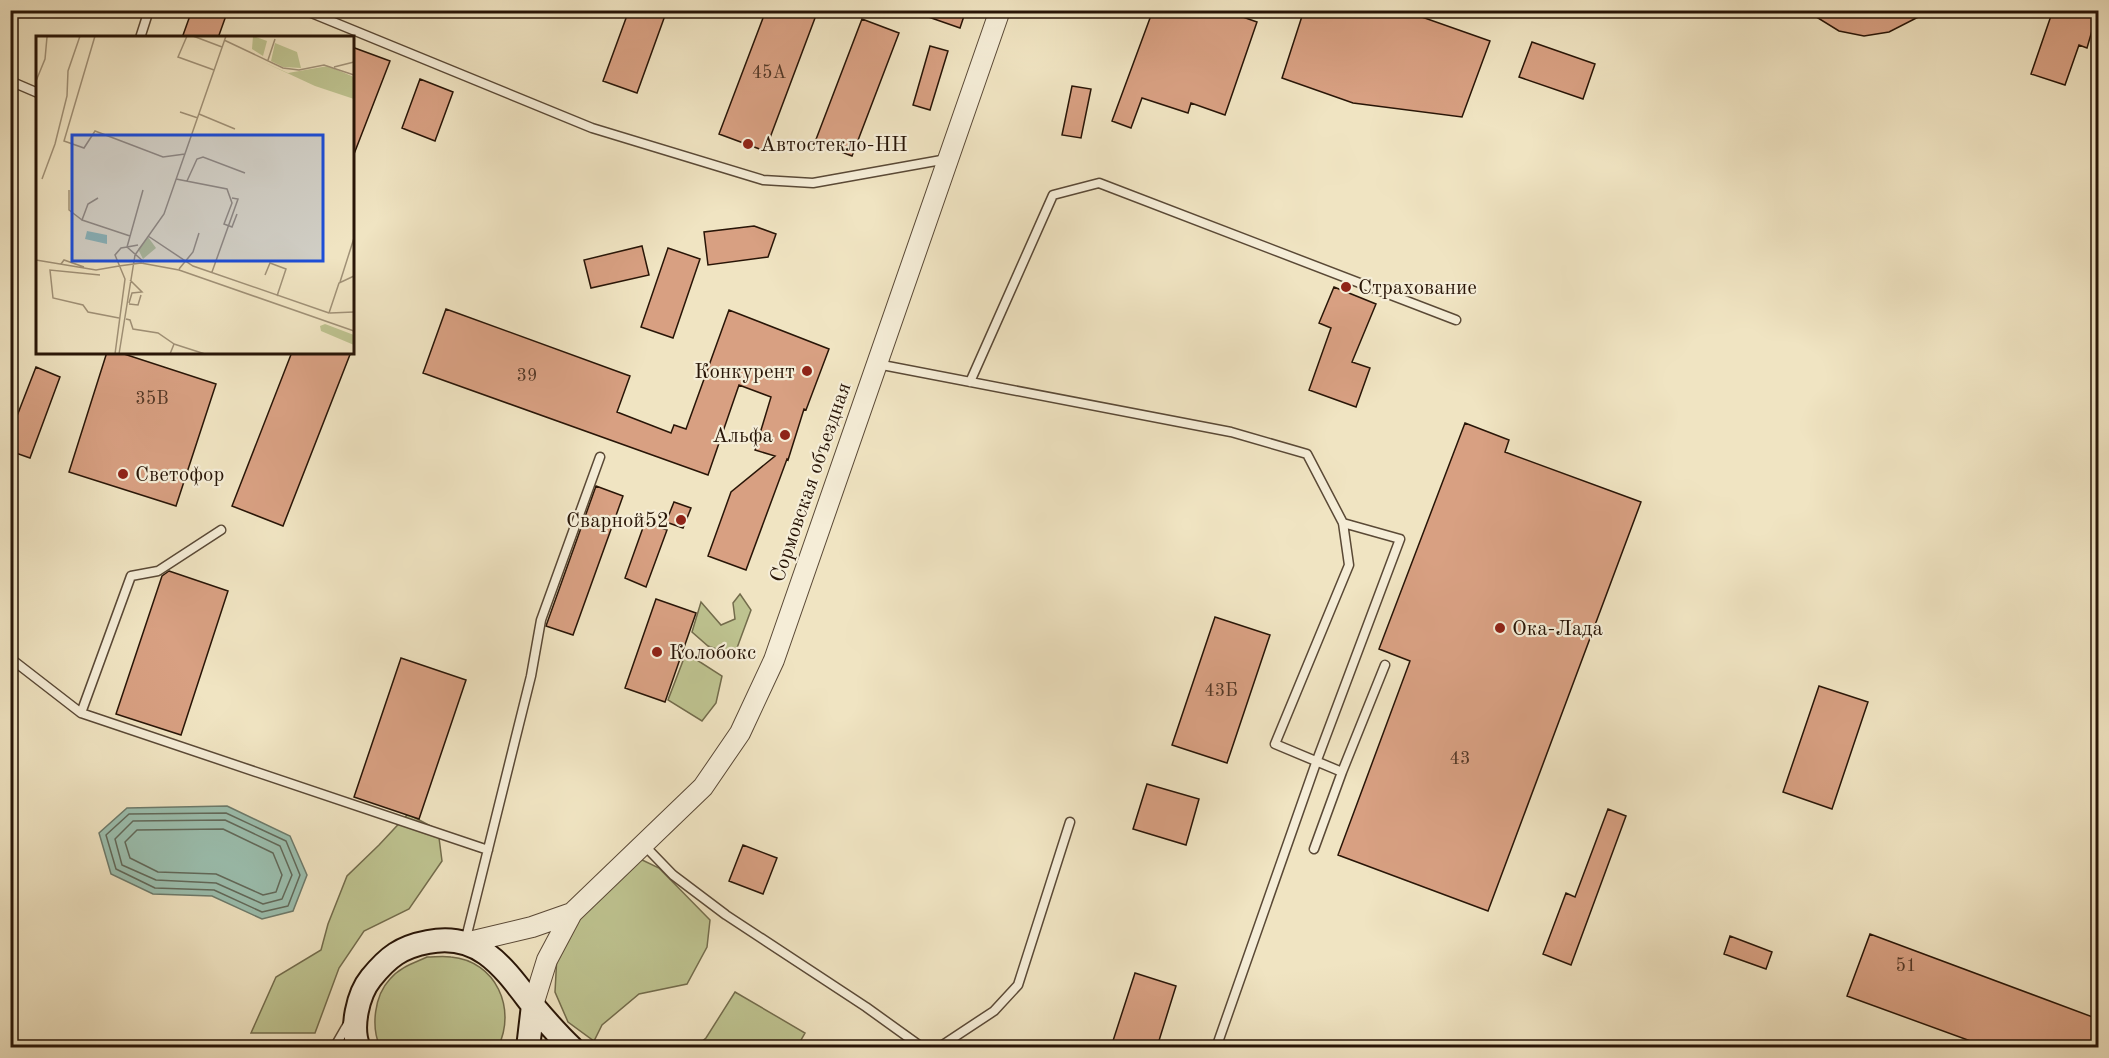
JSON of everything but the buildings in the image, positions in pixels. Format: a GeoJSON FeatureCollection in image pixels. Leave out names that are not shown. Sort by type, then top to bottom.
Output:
{"type":"FeatureCollection","features":[{"type":"Feature","properties":{"kind":"main road"},"geometry":{"type":"LineString","coordinates":[[359,1047],[355,1039],[358,1009],[368,982],[385,961],[409,946],[438,940],[465,943],[489,954],[510,975],[558,1035],[572,1047]]}},
{"type":"Feature","properties":{"kind":"main road"},"geometry":{"type":"LineString","coordinates":[[528,1047],[533,1005]]}},
{"type":"Feature","properties":{"kind":"street","name":"Сормовская объездная"},"geometry":{"type":"LineString","coordinates":[[572,913],[703,787],[740,733],[774,660],[1000,10]]}},
{"type":"Feature","properties":{"kind":"street"},"geometry":{"type":"LineString","coordinates":[[465,943],[532,927],[572,913]]}},
{"type":"Feature","properties":{"kind":"street"},"geometry":{"type":"LineString","coordinates":[[533,1005],[547,960],[572,913]]}},
{"type":"Feature","properties":{"kind":"lane"},"geometry":{"type":"LineString","coordinates":[[141,36],[149,10]]}},
{"type":"Feature","properties":{"kind":"lane"},"geometry":{"type":"LineString","coordinates":[[304,10],[592,128],[763,180],[813,183],[948,159]]}},
{"type":"Feature","properties":{"kind":"lane"},"geometry":{"type":"LineString","coordinates":[[10,81],[36,92]]}},
{"type":"Feature","properties":{"kind":"lane"},"geometry":{"type":"LineString","coordinates":[[970,382],[1053,195],[1099,183],[1456,320]]}},
{"type":"Feature","properties":{"kind":"lane"},"geometry":{"type":"LineString","coordinates":[[876,364],[1231,432],[1306,454],[1343,523],[1349,565],[1275,744],[1342,772]]}},
{"type":"Feature","properties":{"kind":"lane"},"geometry":{"type":"LineString","coordinates":[[465,943],[531,676],[541,620],[600,457]]}},
{"type":"Feature","properties":{"kind":"lane"},"geometry":{"type":"LineString","coordinates":[[1216,1047],[1317,760],[1400,539],[1343,523]]}},
{"type":"Feature","properties":{"kind":"lane"},"geometry":{"type":"LineString","coordinates":[[81,713],[131,576],[158,571],[221,530]]}},
{"type":"Feature","properties":{"kind":"lane"},"geometry":{"type":"LineString","coordinates":[[10,658],[81,713],[488,850]]}},
{"type":"Feature","properties":{"kind":"lane"},"geometry":{"type":"LineString","coordinates":[[1314,849],[1385,665]]}},
{"type":"Feature","properties":{"kind":"lane"},"geometry":{"type":"LineString","coordinates":[[938,1047],[994,1011],[1018,984],[1070,822]]}},
{"type":"Feature","properties":{"kind":"lane"},"geometry":{"type":"LineString","coordinates":[[642,844],[673,876],[726,915],[866,1006],[923,1047]]}},
{"type":"Feature","properties":{"kind":"lane"},"geometry":{"type":"LineString","coordinates":[[334,1047],[358,1009]]}},
{"type":"Feature","properties":{"kind":"green space"},"geometry":{"type":"Polygon","coordinates":[[[740,594],[751,610],[737,648],[727,653],[708,646],[692,632],[701,602],[721,625],[735,619],[733,603],[740,594]]]}},
{"type":"Feature","properties":{"kind":"green space"},"geometry":{"type":"Polygon","coordinates":[[[686,653],[722,676],[716,703],[702,721],[668,700],[686,653]]]}},
{"type":"Feature","properties":{"kind":"green space"},"geometry":{"type":"Polygon","coordinates":[[[408,814],[438,830],[442,861],[409,909],[364,931],[339,968],[315,1033],[251,1033],[276,977],[321,950],[328,924],[347,876],[408,814]]]}},
{"type":"Feature","properties":{"kind":"green space"},"geometry":{"type":"Polygon","coordinates":[[[636,857],[659,868],[710,920],[707,947],[687,984],[639,994],[602,1025],[594,1041],[568,1022],[555,992],[557,955],[577,916],[636,857]]]}},
{"type":"Feature","properties":{"kind":"green space"},"geometry":{"type":"Polygon","coordinates":[[[427,957],[467,960],[480,967],[491,977],[499,989],[505,1017],[498,1047],[380,1047],[375,1021],[380,994],[398,971],[427,957]]]}},
{"type":"Feature","properties":{"kind":"green space"},"geometry":{"type":"Polygon","coordinates":[[[735,992],[805,1033],[797,1047],[695,1047],[706,1038],[735,992]]]}},
{"type":"Feature","properties":{"kind":"water"},"geometry":{"type":"Polygon","coordinates":[[[227,806],[290,836],[307,875],[293,911],[262,919],[212,896],[153,894],[111,874],[99,833],[127,808],[227,806]]]}},
{"type":"Feature","properties":{"kind":"place","name":"Автостекло-НН"},"geometry":{"type":"Point","coordinates":[748,144]}},
{"type":"Feature","properties":{"kind":"place","name":"Страхование"},"geometry":{"type":"Point","coordinates":[1346,287]}},
{"type":"Feature","properties":{"kind":"place","name":"Конкурент"},"geometry":{"type":"Point","coordinates":[807,371]}},
{"type":"Feature","properties":{"kind":"place","name":"Альфа"},"geometry":{"type":"Point","coordinates":[785,435]}},
{"type":"Feature","properties":{"kind":"place","name":"Светофор"},"geometry":{"type":"Point","coordinates":[123,474]}},
{"type":"Feature","properties":{"kind":"place","name":"Сварной52"},"geometry":{"type":"Point","coordinates":[681,520]}},
{"type":"Feature","properties":{"kind":"place","name":"Ока-Лада"},"geometry":{"type":"Point","coordinates":[1500,628]}},
{"type":"Feature","properties":{"kind":"place","name":"Колобокс"},"geometry":{"type":"Point","coordinates":[657,652]}}]}
